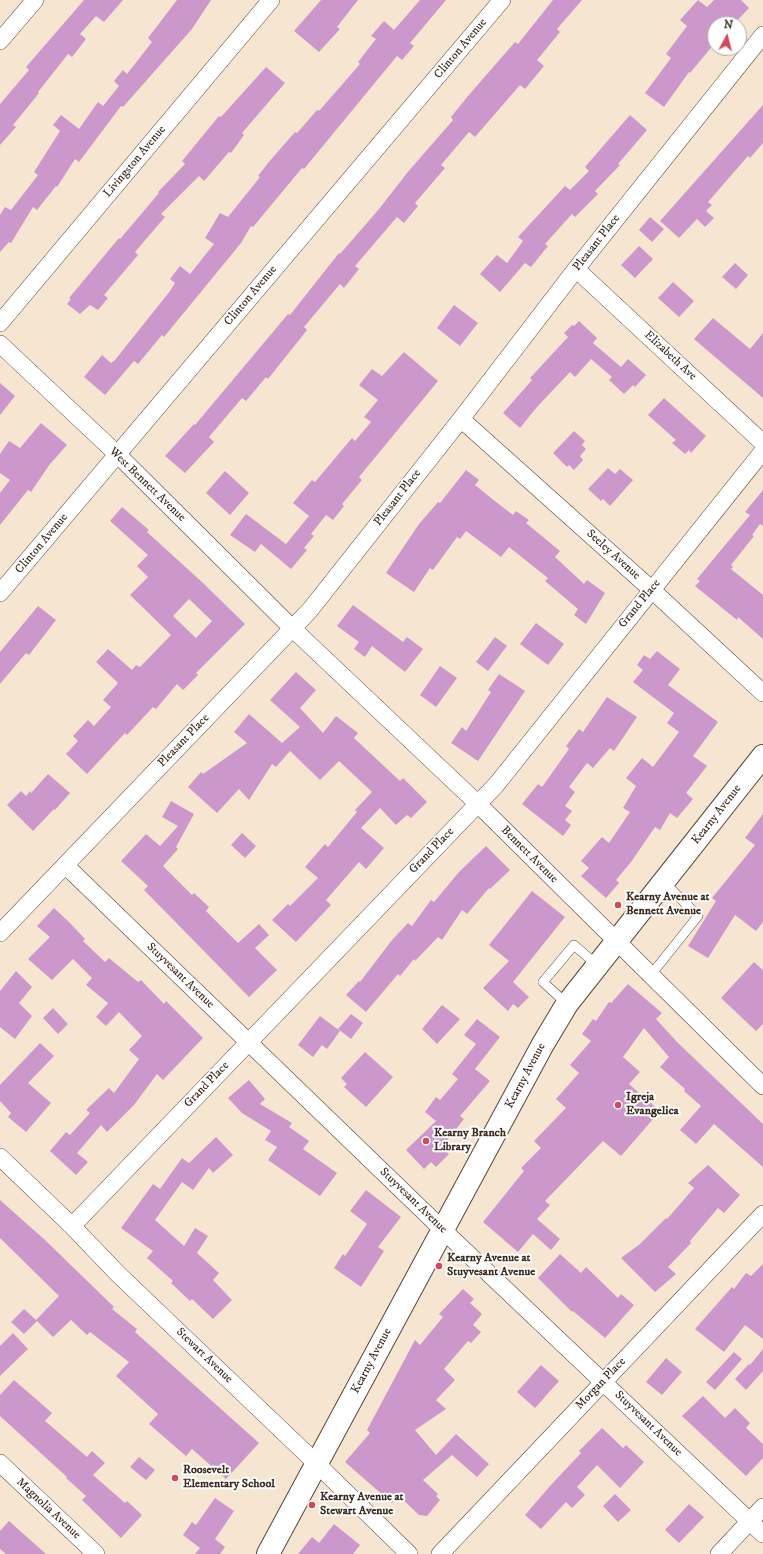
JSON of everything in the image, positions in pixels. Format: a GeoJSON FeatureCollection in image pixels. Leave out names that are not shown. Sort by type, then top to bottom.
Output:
{"type":"FeatureCollection","features":[{"type":"Feature","properties":{"kind":"main road","name":"Kearny Avenue"},"geometry":{"type":"LineString","coordinates":[[268,1554],[540,1051],[567,1004],[763,756]]}},
{"type":"Feature","properties":{"kind":"street"},"geometry":{"type":"LineString","coordinates":[[0,41],[35,0]]}},
{"type":"Feature","properties":{"kind":"street","name":"Livingston Avenue"},"geometry":{"type":"LineString","coordinates":[[0,323],[271,0]]}},
{"type":"Feature","properties":{"kind":"street","name":"Clinton Avenue"},"geometry":{"type":"LineString","coordinates":[[0,593],[502,0]]}},
{"type":"Feature","properties":{"kind":"street","name":"Pleasant Place"},"geometry":{"type":"LineString","coordinates":[[0,933],[310,610],[461,419],[576,269],[763,35]]}},
{"type":"Feature","properties":{"kind":"street","name":"Elizabeth Ave"},"geometry":{"type":"LineString","coordinates":[[576,269],[763,443]]}},
{"type":"Feature","properties":{"kind":"street","name":"West Bennett Avenue"},"geometry":{"type":"LineString","coordinates":[[0,344],[117,454],[292,628]]}},
{"type":"Feature","properties":{"kind":"street","name":"Seeley Avenue"},"geometry":{"type":"LineString","coordinates":[[461,419],[652,590],[763,693]]}},
{"type":"Feature","properties":{"kind":"street","name":"Grand Place"},"geometry":{"type":"LineString","coordinates":[[72,1226],[496,785],[763,451]]}},
{"type":"Feature","properties":{"kind":"street","name":"Bennett Avenue"},"geometry":{"type":"LineString","coordinates":[[292,628],[478,804],[616,943],[763,1086]]}},
{"type":"Feature","properties":{"kind":"street","name":"Stuyvesant Avenue"},"geometry":{"type":"LineString","coordinates":[[65,865],[443,1230],[763,1534]]}},
{"type":"Feature","properties":{"kind":"street","name":"Stewart Avenue"},"geometry":{"type":"LineString","coordinates":[[0,1157],[72,1226],[118,1274],[409,1554]]}},
{"type":"Feature","properties":{"kind":"street","name":"Morgan Place"},"geometry":{"type":"LineString","coordinates":[[440,1554],[763,1214]]}},
{"type":"Feature","properties":{"kind":"street","name":"Magnolia Avenue"},"geometry":{"type":"LineString","coordinates":[[0,1464],[96,1554]]}},
{"type":"Feature","properties":{"kind":"street"},"geometry":{"type":"LineString","coordinates":[[719,1554],[763,1507]]}},
{"type":"Feature","properties":{"kind":"lane"},"geometry":{"type":"LineString","coordinates":[[650,976],[698,916],[664,882]]}},
{"type":"Feature","properties":{"kind":"lane"},"geometry":{"type":"LineString","coordinates":[[567,1004],[543,982],[574,945],[598,966]]}},
{"type":"Feature","properties":{"kind":"building"},"geometry":{"type":"Polygon","coordinates":[[[84,0],[123,0],[104,22],[96,16],[80,34],[86,39],[72,57],[68,54],[13,125],[16,127],[0,145],[0,104],[29,70],[26,67],[84,0]]]}},
{"type":"Feature","properties":{"kind":"building"},"geometry":{"type":"Polygon","coordinates":[[[177,0],[211,0],[192,29],[123,107],[121,106],[79,162],[75,159],[57,187],[56,186],[37,210],[33,207],[11,243],[9,242],[0,252],[0,215],[5,207],[11,210],[38,175],[34,172],[60,131],[53,125],[61,115],[79,129],[98,102],[103,106],[119,86],[114,81],[123,70],[127,74],[152,42],[148,38],[177,0]]]}},
{"type":"Feature","properties":{"kind":"building"},"geometry":{"type":"Polygon","coordinates":[[[321,0],[358,0],[337,27],[340,29],[319,52],[294,31],[321,0]]]}},
{"type":"Feature","properties":{"kind":"building"},"geometry":{"type":"Polygon","coordinates":[[[420,0],[446,0],[410,43],[414,46],[402,60],[397,56],[304,169],[302,168],[253,227],[251,226],[241,243],[164,337],[162,335],[138,364],[134,361],[105,395],[84,377],[102,355],[111,363],[115,360],[170,291],[175,283],[170,279],[180,266],[190,274],[214,244],[205,238],[220,213],[228,217],[260,177],[258,176],[268,163],[295,132],[297,133],[317,110],[319,111],[360,64],[358,62],[376,39],[371,36],[384,21],[394,30],[420,0]]]}},
{"type":"Feature","properties":{"kind":"building"},"geometry":{"type":"Polygon","coordinates":[[[553,0],[582,0],[557,29],[560,32],[537,60],[544,66],[525,89],[520,85],[475,137],[469,132],[441,165],[445,168],[415,203],[418,206],[404,223],[397,217],[355,266],[359,269],[344,288],[340,284],[304,327],[307,330],[268,379],[266,377],[246,401],[242,398],[209,437],[214,442],[185,473],[165,456],[194,424],[195,425],[288,314],[290,315],[339,253],[340,254],[379,209],[407,173],[453,120],[451,117],[468,96],[515,42],[518,44],[553,0]]]}},
{"type":"Feature","properties":{"kind":"building"},"geometry":{"type":"Polygon","coordinates":[[[698,0],[707,7],[714,0],[741,0],[749,8],[742,16],[707,16],[707,53],[690,73],[689,72],[664,107],[645,93],[671,58],[666,54],[687,26],[680,20],[698,0]]]}},
{"type":"Feature","properties":{"kind":"building"},"geometry":{"type":"Polygon","coordinates":[[[266,67],[285,83],[242,133],[244,135],[231,153],[229,152],[204,181],[199,176],[161,214],[165,217],[135,252],[138,255],[104,295],[108,298],[98,310],[90,305],[80,314],[67,304],[71,299],[69,298],[119,238],[120,239],[159,193],[158,192],[185,164],[182,161],[219,116],[221,117],[266,67]]]}},
{"type":"Feature","properties":{"kind":"building"},"geometry":{"type":"Polygon","coordinates":[[[763,105],[763,143],[750,158],[748,156],[708,202],[712,205],[706,211],[714,218],[705,227],[697,219],[679,238],[660,221],[763,105]]]}},
{"type":"Feature","properties":{"kind":"building"},"geometry":{"type":"Polygon","coordinates":[[[630,115],[647,130],[618,164],[620,165],[595,191],[598,194],[575,217],[572,214],[545,244],[548,246],[531,267],[525,263],[500,292],[480,274],[497,255],[507,263],[523,241],[518,237],[565,186],[570,190],[589,171],[585,167],[630,115]]]}},
{"type":"Feature","properties":{"kind":"building"},"geometry":{"type":"Polygon","coordinates":[[[650,217],[664,229],[652,242],[639,230],[650,217]]]}},
{"type":"Feature","properties":{"kind":"building"},"geometry":{"type":"Polygon","coordinates":[[[639,246],[653,259],[635,278],[621,265],[639,246]]]}},
{"type":"Feature","properties":{"kind":"building"},"geometry":{"type":"Polygon","coordinates":[[[735,263],[748,275],[736,289],[722,277],[735,263]]]}},
{"type":"Feature","properties":{"kind":"building"},"geometry":{"type":"Polygon","coordinates":[[[673,282],[694,301],[679,317],[658,298],[673,282]]]}},
{"type":"Feature","properties":{"kind":"building"},"geometry":{"type":"Polygon","coordinates":[[[454,305],[478,323],[460,346],[437,328],[454,305]]]}},
{"type":"Feature","properties":{"kind":"building"},"geometry":{"type":"Polygon","coordinates":[[[713,318],[750,349],[763,333],[763,398],[694,339],[713,318]]]}},
{"type":"Feature","properties":{"kind":"building"},"geometry":{"type":"Polygon","coordinates":[[[579,321],[597,338],[593,343],[621,367],[628,359],[646,375],[635,387],[633,385],[624,394],[609,380],[612,377],[591,359],[575,377],[570,372],[537,407],[520,428],[503,413],[532,380],[530,378],[568,337],[564,333],[572,325],[574,326],[579,321]]]}},
{"type":"Feature","properties":{"kind":"building"},"geometry":{"type":"Polygon","coordinates":[[[404,352],[438,381],[359,477],[362,480],[342,504],[344,506],[333,520],[326,515],[311,534],[314,536],[304,548],[307,550],[291,569],[261,544],[255,552],[230,535],[246,514],[286,544],[309,516],[293,503],[312,480],[315,482],[352,438],[355,441],[371,422],[364,417],[378,400],[359,385],[372,369],[382,376],[404,352]]]}},
{"type":"Feature","properties":{"kind":"building"},"geometry":{"type":"Polygon","coordinates":[[[0,383],[15,396],[0,415],[0,383]]]}},
{"type":"Feature","properties":{"kind":"building"},"geometry":{"type":"Polygon","coordinates":[[[664,398],[706,436],[691,453],[689,450],[685,454],[672,443],[676,440],[648,415],[664,398]]]}},
{"type":"Feature","properties":{"kind":"building"},"geometry":{"type":"Polygon","coordinates":[[[41,423],[67,445],[50,464],[31,492],[28,490],[0,525],[0,493],[10,480],[0,473],[0,454],[9,441],[20,448],[41,423]]]}},
{"type":"Feature","properties":{"kind":"building"},"geometry":{"type":"Polygon","coordinates":[[[574,431],[585,441],[582,445],[586,449],[580,456],[583,460],[574,470],[569,465],[567,467],[553,453],[574,431]]]}},
{"type":"Feature","properties":{"kind":"building"},"geometry":{"type":"Polygon","coordinates":[[[608,468],[615,474],[620,469],[633,480],[610,506],[603,499],[601,501],[588,489],[608,468]]]}},
{"type":"Feature","properties":{"kind":"building"},"geometry":{"type":"Polygon","coordinates":[[[466,470],[479,480],[475,485],[491,498],[513,515],[516,511],[529,520],[526,523],[560,551],[555,557],[584,584],[587,580],[605,593],[586,624],[574,615],[578,609],[545,581],[548,578],[509,547],[501,557],[466,531],[460,539],[457,537],[433,570],[430,568],[414,592],[386,573],[419,524],[438,502],[440,503],[466,470]]]}},
{"type":"Feature","properties":{"kind":"building"},"geometry":{"type":"Polygon","coordinates":[[[225,471],[249,493],[230,515],[206,493],[225,471]]]}},
{"type":"Feature","properties":{"kind":"building"},"geometry":{"type":"Polygon","coordinates":[[[763,490],[763,526],[760,524],[752,535],[754,536],[731,565],[733,567],[731,569],[763,595],[763,639],[738,617],[737,620],[695,586],[700,581],[697,579],[750,515],[745,512],[763,490]]]}},
{"type":"Feature","properties":{"kind":"building"},"geometry":{"type":"Polygon","coordinates":[[[122,507],[149,530],[147,532],[245,624],[196,673],[198,675],[183,690],[177,684],[156,709],[153,707],[127,735],[125,733],[87,774],[66,754],[78,741],[73,736],[88,720],[94,726],[111,707],[103,700],[118,683],[96,662],[108,649],[132,670],[136,665],[140,667],[171,635],[130,595],[148,577],[137,566],[148,555],[110,521],[122,507]],[[189,599],[173,616],[196,638],[212,621],[189,599]]]}},
{"type":"Feature","properties":{"kind":"building"},"geometry":{"type":"Polygon","coordinates":[[[353,605],[403,642],[407,637],[423,649],[405,672],[372,646],[365,657],[354,649],[359,642],[337,626],[353,605]]]}},
{"type":"Feature","properties":{"kind":"building"},"geometry":{"type":"Polygon","coordinates":[[[38,606],[56,620],[29,655],[26,653],[0,684],[0,652],[38,606]]]}},
{"type":"Feature","properties":{"kind":"building"},"geometry":{"type":"Polygon","coordinates":[[[536,623],[564,644],[548,665],[520,644],[536,623]]]}},
{"type":"Feature","properties":{"kind":"building"},"geometry":{"type":"Polygon","coordinates":[[[495,637],[507,646],[488,671],[476,662],[495,637]]]}},
{"type":"Feature","properties":{"kind":"building"},"geometry":{"type":"Polygon","coordinates":[[[657,651],[680,669],[668,685],[718,722],[693,756],[707,766],[686,793],[693,799],[677,818],[670,813],[660,830],[655,827],[631,862],[616,880],[619,883],[606,898],[581,876],[589,868],[581,861],[602,837],[609,843],[630,812],[623,808],[636,786],[626,778],[642,758],[653,767],[679,732],[667,723],[674,713],[633,682],[643,670],[637,665],[644,655],[650,659],[657,651]]]}},
{"type":"Feature","properties":{"kind":"building"},"geometry":{"type":"Polygon","coordinates":[[[440,666],[457,678],[436,707],[420,695],[440,666]]]}},
{"type":"Feature","properties":{"kind":"building"},"geometry":{"type":"Polygon","coordinates":[[[296,672],[316,690],[300,708],[323,733],[336,716],[358,733],[354,738],[400,781],[403,778],[427,802],[411,818],[407,815],[396,825],[380,808],[361,828],[384,848],[366,869],[359,862],[326,900],[331,905],[296,942],[272,920],[288,904],[290,906],[318,878],[305,867],[325,844],[328,847],[357,812],[355,810],[372,792],[339,761],[320,780],[290,751],[276,767],[272,764],[249,800],[239,789],[217,813],[188,787],[201,772],[203,774],[247,743],[234,732],[249,714],[282,743],[300,727],[270,700],[296,672]]]}},
{"type":"Feature","properties":{"kind":"building"},"geometry":{"type":"Polygon","coordinates":[[[499,674],[525,691],[478,761],[451,743],[462,727],[466,731],[491,692],[488,690],[499,674]]]}},
{"type":"Feature","properties":{"kind":"building"},"geometry":{"type":"Polygon","coordinates":[[[607,697],[637,717],[614,751],[610,748],[593,768],[587,763],[569,787],[575,792],[565,806],[572,811],[565,820],[571,825],[563,836],[522,804],[538,784],[542,787],[569,749],[566,746],[579,729],[583,732],[607,697]]]}},
{"type":"Feature","properties":{"kind":"building"},"geometry":{"type":"Polygon","coordinates":[[[48,774],[70,793],[33,831],[7,805],[21,791],[26,796],[30,791],[31,793],[48,774]]]}},
{"type":"Feature","properties":{"kind":"building"},"geometry":{"type":"Polygon","coordinates":[[[171,801],[194,814],[176,847],[178,849],[163,866],[192,895],[194,893],[209,907],[206,911],[238,943],[259,924],[269,935],[255,948],[277,970],[249,997],[144,890],[148,886],[121,861],[146,834],[160,846],[178,826],[162,817],[171,801]]]}},
{"type":"Feature","properties":{"kind":"building"},"geometry":{"type":"Polygon","coordinates":[[[763,814],[763,922],[756,931],[735,915],[708,958],[688,946],[716,901],[712,898],[755,845],[745,838],[763,814]]]}},
{"type":"Feature","properties":{"kind":"building"},"geometry":{"type":"Polygon","coordinates":[[[242,833],[256,846],[245,858],[231,845],[242,833]]]}},
{"type":"Feature","properties":{"kind":"building"},"geometry":{"type":"Polygon","coordinates":[[[486,846],[510,870],[490,889],[489,888],[467,914],[462,910],[442,940],[438,937],[415,961],[414,959],[400,976],[398,974],[366,1012],[346,995],[359,981],[360,982],[392,940],[408,923],[412,926],[431,900],[434,902],[459,872],[486,846]]]}},
{"type":"Feature","properties":{"kind":"building"},"geometry":{"type":"Polygon","coordinates":[[[532,891],[565,917],[513,982],[529,997],[518,1008],[513,1004],[508,1011],[483,988],[509,961],[489,945],[532,891]]]}},
{"type":"Feature","properties":{"kind":"building"},"geometry":{"type":"Polygon","coordinates":[[[54,908],[85,939],[83,941],[105,962],[109,958],[138,982],[141,980],[164,1004],[166,1001],[203,1038],[163,1080],[157,1074],[134,1105],[107,1132],[101,1125],[77,1153],[88,1162],[76,1175],[50,1151],[66,1132],[70,1135],[90,1113],[86,1110],[109,1088],[114,1093],[139,1059],[129,1050],[142,1036],[119,1012],[106,1026],[96,1017],[108,1003],[86,985],[92,978],[73,959],[52,980],[28,959],[50,937],[37,926],[54,908]]]}},
{"type":"Feature","properties":{"kind":"building"},"geometry":{"type":"Polygon","coordinates":[[[754,962],[763,970],[763,1024],[756,1031],[721,998],[754,962]]]}},
{"type":"Feature","properties":{"kind":"building"},"geometry":{"type":"Polygon","coordinates":[[[16,971],[32,987],[19,1003],[32,1016],[15,1039],[0,1027],[0,991],[16,971]]]}},
{"type":"Feature","properties":{"kind":"building"},"geometry":{"type":"Polygon","coordinates":[[[628,984],[662,1013],[656,1019],[678,1043],[763,1124],[763,1167],[714,1124],[696,1144],[680,1130],[701,1106],[684,1091],[685,1089],[660,1067],[669,1057],[644,1028],[623,1057],[640,1072],[629,1084],[660,1111],[621,1156],[603,1141],[545,1201],[550,1205],[537,1219],[560,1239],[551,1250],[533,1234],[518,1252],[483,1222],[524,1171],[521,1168],[541,1148],[534,1141],[566,1108],[556,1099],[579,1073],[570,1065],[591,1041],[582,1034],[593,1019],[596,1021],[609,1002],[611,1003],[628,984]]]}},
{"type":"Feature","properties":{"kind":"building"},"geometry":{"type":"Polygon","coordinates":[[[442,1005],[460,1019],[437,1044],[422,1029],[442,1005]]]}},
{"type":"Feature","properties":{"kind":"building"},"geometry":{"type":"Polygon","coordinates":[[[53,1008],[68,1024],[58,1034],[43,1018],[53,1008]]]}},
{"type":"Feature","properties":{"kind":"building"},"geometry":{"type":"Polygon","coordinates":[[[351,1014],[363,1023],[351,1039],[338,1029],[351,1014]]]}},
{"type":"Feature","properties":{"kind":"building"},"geometry":{"type":"Polygon","coordinates":[[[320,1016],[340,1031],[327,1049],[322,1045],[313,1057],[298,1045],[320,1016]]]}},
{"type":"Feature","properties":{"kind":"building"},"geometry":{"type":"Polygon","coordinates":[[[477,1019],[500,1037],[475,1069],[490,1081],[460,1116],[464,1119],[442,1147],[449,1154],[436,1167],[431,1162],[424,1169],[406,1150],[436,1121],[425,1112],[436,1097],[440,1100],[458,1079],[452,1074],[476,1044],[464,1035],[477,1019]]]}},
{"type":"Feature","properties":{"kind":"building"},"geometry":{"type":"Polygon","coordinates":[[[40,1043],[54,1056],[28,1083],[51,1103],[26,1132],[8,1117],[11,1113],[0,1101],[0,1085],[40,1043]]]}},
{"type":"Feature","properties":{"kind":"building"},"geometry":{"type":"Polygon","coordinates":[[[365,1052],[393,1077],[366,1107],[344,1087],[347,1084],[341,1078],[365,1052]]]}},
{"type":"Feature","properties":{"kind":"building"},"geometry":{"type":"Polygon","coordinates":[[[249,1080],[265,1099],[260,1104],[292,1123],[289,1127],[309,1141],[303,1149],[337,1173],[320,1196],[268,1160],[277,1147],[265,1140],[271,1131],[242,1113],[228,1098],[249,1080]]]}},
{"type":"Feature","properties":{"kind":"building"},"geometry":{"type":"Polygon","coordinates":[[[216,1137],[233,1155],[213,1173],[209,1168],[193,1190],[182,1182],[155,1220],[184,1246],[195,1228],[208,1236],[197,1253],[219,1273],[213,1280],[232,1300],[213,1319],[192,1299],[190,1301],[171,1283],[173,1281],[147,1258],[153,1251],[121,1228],[153,1184],[160,1189],[182,1158],[189,1163],[216,1137]]]}},
{"type":"Feature","properties":{"kind":"building"},"geometry":{"type":"Polygon","coordinates":[[[708,1165],[740,1195],[724,1213],[718,1208],[690,1241],[691,1243],[668,1267],[676,1274],[655,1292],[621,1258],[640,1244],[666,1218],[667,1219],[694,1188],[688,1183],[708,1165]]]}},
{"type":"Feature","properties":{"kind":"building"},"geometry":{"type":"Polygon","coordinates":[[[366,1190],[401,1217],[378,1247],[384,1251],[361,1287],[334,1268],[343,1254],[345,1256],[367,1224],[350,1211],[366,1190]]]}},
{"type":"Feature","properties":{"kind":"building"},"geometry":{"type":"Polygon","coordinates":[[[0,1200],[45,1240],[114,1307],[112,1309],[137,1329],[135,1332],[259,1443],[226,1479],[192,1449],[186,1456],[149,1424],[158,1414],[116,1376],[129,1362],[90,1332],[87,1335],[71,1320],[53,1337],[37,1321],[24,1334],[11,1322],[24,1309],[36,1320],[59,1296],[0,1238],[0,1200]]]}},
{"type":"Feature","properties":{"kind":"building"},"geometry":{"type":"Polygon","coordinates":[[[560,1254],[581,1273],[586,1267],[618,1298],[621,1294],[634,1305],[605,1338],[573,1311],[572,1312],[538,1278],[560,1254]]]}},
{"type":"Feature","properties":{"kind":"building"},"geometry":{"type":"Polygon","coordinates":[[[763,1264],[763,1339],[745,1325],[724,1352],[695,1329],[732,1287],[734,1289],[746,1273],[751,1276],[763,1264]]]}},
{"type":"Feature","properties":{"kind":"building"},"geometry":{"type":"Polygon","coordinates":[[[463,1289],[474,1299],[470,1303],[482,1314],[473,1325],[481,1332],[471,1343],[468,1341],[444,1369],[455,1380],[436,1400],[446,1409],[415,1430],[436,1455],[456,1434],[489,1464],[477,1477],[452,1455],[423,1480],[438,1494],[436,1496],[440,1500],[427,1516],[419,1515],[399,1496],[392,1503],[345,1462],[370,1433],[367,1430],[415,1340],[420,1345],[443,1317],[439,1314],[463,1289]]]}},
{"type":"Feature","properties":{"kind":"building"},"geometry":{"type":"Polygon","coordinates":[[[13,1333],[28,1349],[0,1376],[0,1346],[13,1333]]]}},
{"type":"Feature","properties":{"kind":"building"},"geometry":{"type":"Polygon","coordinates":[[[763,1349],[763,1371],[746,1390],[735,1379],[749,1364],[750,1365],[763,1349]]]}},
{"type":"Feature","properties":{"kind":"building"},"geometry":{"type":"Polygon","coordinates":[[[734,1352],[742,1359],[715,1390],[706,1382],[734,1352]]]}},
{"type":"Feature","properties":{"kind":"building"},"geometry":{"type":"Polygon","coordinates":[[[666,1358],[682,1372],[662,1395],[646,1382],[666,1358]]]}},
{"type":"Feature","properties":{"kind":"building"},"geometry":{"type":"Polygon","coordinates":[[[541,1365],[559,1381],[535,1408],[517,1392],[541,1365]]]}},
{"type":"Feature","properties":{"kind":"building"},"geometry":{"type":"Polygon","coordinates":[[[14,1380],[52,1413],[45,1421],[87,1457],[92,1451],[105,1463],[93,1475],[125,1503],[127,1501],[142,1515],[121,1538],[82,1500],[86,1496],[0,1416],[0,1395],[14,1380]]]}},
{"type":"Feature","properties":{"kind":"building"},"geometry":{"type":"Polygon","coordinates":[[[703,1396],[725,1418],[735,1408],[750,1423],[746,1428],[763,1444],[763,1458],[746,1476],[682,1416],[703,1396]]]}},
{"type":"Feature","properties":{"kind":"building"},"geometry":{"type":"Polygon","coordinates":[[[602,1428],[623,1448],[626,1445],[644,1462],[620,1488],[597,1465],[577,1487],[585,1495],[572,1508],[566,1502],[541,1529],[525,1515],[581,1453],[579,1451],[602,1428]]]}},
{"type":"Feature","properties":{"kind":"building"},"geometry":{"type":"Polygon","coordinates":[[[139,1457],[155,1470],[146,1480],[130,1467],[139,1457]]]}},
{"type":"Feature","properties":{"kind":"building"},"geometry":{"type":"Polygon","coordinates":[[[615,1494],[631,1510],[618,1522],[603,1506],[615,1494]]]}},
{"type":"Feature","properties":{"kind":"building"},"geometry":{"type":"Polygon","coordinates":[[[215,1498],[234,1511],[215,1539],[225,1547],[220,1554],[195,1554],[200,1548],[183,1535],[192,1522],[196,1525],[215,1498]]]}},
{"type":"Feature","properties":{"kind":"building"},"geometry":{"type":"Polygon","coordinates":[[[689,1504],[704,1517],[679,1543],[665,1530],[689,1504]]]}},
{"type":"Feature","properties":{"kind":"building"},"geometry":{"type":"Polygon","coordinates":[[[9,1521],[46,1554],[6,1554],[0,1549],[0,1531],[9,1521]]]}},
{"type":"Feature","properties":{"kind":"building"},"geometry":{"type":"Polygon","coordinates":[[[334,1524],[360,1545],[353,1554],[298,1554],[312,1537],[319,1543],[334,1524]]]}},
{"type":"Feature","properties":{"kind":"place","name":"Kearny Avenue at Bennett Avenue"},"geometry":{"type":"Point","coordinates":[618,905]}},
{"type":"Feature","properties":{"kind":"place","name":"Igreja Evangelica"},"geometry":{"type":"Point","coordinates":[618,1105]}},
{"type":"Feature","properties":{"kind":"place","name":"Kearny Branch Library"},"geometry":{"type":"Point","coordinates":[426,1141]}},
{"type":"Feature","properties":{"kind":"place","name":"Kearny Avenue at Stuyvesant Avenue"},"geometry":{"type":"Point","coordinates":[439,1266]}},
{"type":"Feature","properties":{"kind":"place","name":"Roosevelt Elementary School"},"geometry":{"type":"Point","coordinates":[175,1478]}},
{"type":"Feature","properties":{"kind":"place","name":"Kearny Avenue at Stewart Avenue"},"geometry":{"type":"Point","coordinates":[312,1505]}}]}
